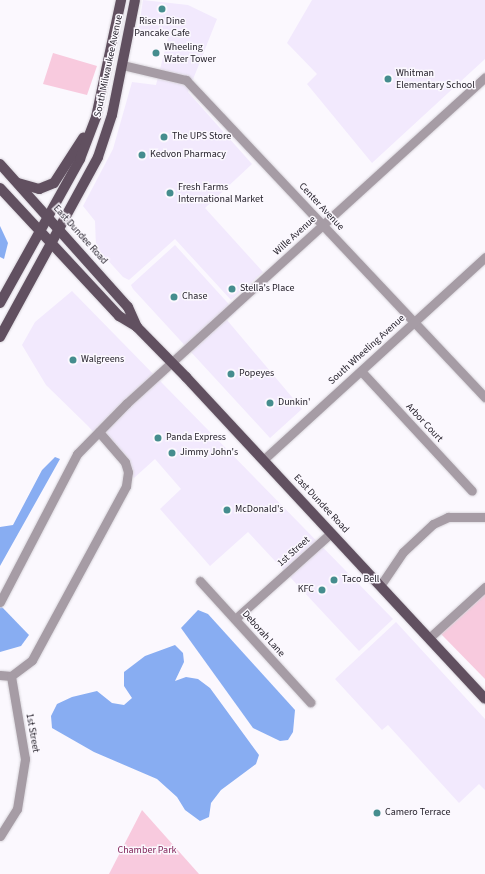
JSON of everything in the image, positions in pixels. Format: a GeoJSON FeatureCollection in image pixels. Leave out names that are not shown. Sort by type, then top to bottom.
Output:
{"type":"FeatureCollection","features":[{"type":"Feature","properties":{"kind":"main road","name":"South Milwaukee Avenue"},"geometry":{"type":"LineString","coordinates":[[0,304],[39,230],[80,159],[96,118],[121,0]]}},
{"type":"Feature","properties":{"kind":"main road","name":"South Milwaukee Avenue"},"geometry":{"type":"LineString","coordinates":[[0,337],[60,230],[98,157],[112,115],[135,0]]}},
{"type":"Feature","properties":{"kind":"main road"},"geometry":{"type":"LineString","coordinates":[[18,183],[39,189],[54,183],[96,118]]}},
{"type":"Feature","properties":{"kind":"main road","name":"East Dundee Road"},"geometry":{"type":"LineString","coordinates":[[0,164],[128,307],[137,327]]}},
{"type":"Feature","properties":{"kind":"main road","name":"East Dundee Road"},"geometry":{"type":"LineString","coordinates":[[0,188],[119,316],[137,327],[172,362],[485,699]]}},
{"type":"Feature","properties":{"kind":"street","name":"Center Avenue"},"geometry":{"type":"LineString","coordinates":[[122,65],[186,80],[415,321],[485,397]]}},
{"type":"Feature","properties":{"kind":"street","name":"Wille Avenue"},"geometry":{"type":"LineString","coordinates":[[0,602],[77,454],[172,362],[485,77]]}},
{"type":"Feature","properties":{"kind":"street","name":"South Wheeling Avenue"},"geometry":{"type":"LineString","coordinates":[[263,460],[485,257]]}},
{"type":"Feature","properties":{"kind":"street","name":"Arbor Court"},"geometry":{"type":"LineString","coordinates":[[360,371],[472,491]]}},
{"type":"Feature","properties":{"kind":"street"},"geometry":{"type":"LineString","coordinates":[[0,675],[11,676],[32,660],[126,486],[128,472],[125,462],[100,432]]}},
{"type":"Feature","properties":{"kind":"street"},"geometry":{"type":"LineString","coordinates":[[380,586],[403,552],[433,524],[448,518],[485,517]]}},
{"type":"Feature","properties":{"kind":"street","name":"1st Street"},"geometry":{"type":"LineString","coordinates":[[235,619],[331,533]]}},
{"type":"Feature","properties":{"kind":"street","name":"Deborah Lane"},"geometry":{"type":"LineString","coordinates":[[200,581],[310,702]]}},
{"type":"Feature","properties":{"kind":"street"},"geometry":{"type":"LineString","coordinates":[[429,638],[485,587]]}},
{"type":"Feature","properties":{"kind":"street","name":"1st Street"},"geometry":{"type":"LineString","coordinates":[[0,836],[17,809],[24,785],[26,756],[11,676]]}},
{"type":"Feature","properties":{"kind":"shaded area"},"geometry":{"type":"Polygon","coordinates":[[[143,0],[188,5],[217,19],[188,92],[252,164],[205,208],[263,272],[231,300],[175,239],[129,280],[123,277],[96,247],[95,221],[83,206],[113,149],[132,82],[156,85],[168,38],[138,33],[143,0]]]}},
{"type":"Feature","properties":{"kind":"shaded area","name":"Whitman Elementary School"},"geometry":{"type":"Polygon","coordinates":[[[312,0],[485,0],[485,59],[372,163],[307,84],[317,74],[287,43],[312,0]]]}},
{"type":"Feature","properties":{"kind":"shaded area"},"geometry":{"type":"Polygon","coordinates":[[[175,245],[236,312],[227,320],[302,409],[270,438],[133,289],[131,285],[175,245]]]}},
{"type":"Feature","properties":{"kind":"shaded area"},"geometry":{"type":"Polygon","coordinates":[[[72,291],[393,619],[359,651],[248,532],[210,566],[160,509],[181,489],[155,459],[134,478],[88,426],[46,385],[22,345],[35,322],[72,291]]]}},
{"type":"Feature","properties":{"kind":"shaded area"},"geometry":{"type":"Polygon","coordinates":[[[396,622],[485,719],[485,790],[479,784],[459,803],[388,725],[382,730],[335,679],[396,622]]]}},
{"type":"Feature","properties":{"kind":"green space"},"geometry":{"type":"Polygon","coordinates":[[[53,53],[97,66],[87,95],[43,84],[53,53]]]}},
{"type":"Feature","properties":{"kind":"green space"},"geometry":{"type":"Polygon","coordinates":[[[485,591],[485,679],[441,634],[485,591]]]}},
{"type":"Feature","properties":{"kind":"green space","name":"Chamber Park"},"geometry":{"type":"Polygon","coordinates":[[[142,810],[199,874],[109,874],[142,810]]]}},
{"type":"Feature","properties":{"kind":"water"},"geometry":{"type":"Polygon","coordinates":[[[0,226],[8,243],[4,259],[0,257],[0,226]]]}},
{"type":"Feature","properties":{"kind":"water"},"geometry":{"type":"Polygon","coordinates":[[[55,457],[60,459],[0,566],[0,527],[13,525],[42,470],[55,457]]]}},
{"type":"Feature","properties":{"kind":"water"},"geometry":{"type":"Polygon","coordinates":[[[0,605],[29,635],[21,646],[0,652],[0,605]]]}},
{"type":"Feature","properties":{"kind":"water"},"geometry":{"type":"Polygon","coordinates":[[[198,610],[208,614],[295,710],[293,732],[288,740],[280,741],[253,728],[181,628],[198,610]]]}},
{"type":"Feature","properties":{"kind":"water"},"geometry":{"type":"Polygon","coordinates":[[[175,645],[183,653],[184,662],[175,681],[186,677],[198,679],[210,688],[259,755],[256,764],[221,790],[211,803],[209,817],[200,821],[185,810],[177,797],[157,779],[94,752],[52,728],[51,716],[57,704],[72,697],[97,691],[112,703],[124,705],[132,698],[124,686],[124,672],[145,656],[175,645]]]}},
{"type":"Feature","properties":{"kind":"place","name":"Rise n Dine Pancake Cafe"},"geometry":{"type":"Point","coordinates":[162,9]}},
{"type":"Feature","properties":{"kind":"place","name":"Wheeling Water Tower"},"geometry":{"type":"Point","coordinates":[156,53]}},
{"type":"Feature","properties":{"kind":"place","name":"Whitman Elementary School"},"geometry":{"type":"Point","coordinates":[388,79]}},
{"type":"Feature","properties":{"kind":"place","name":"The UPS Store"},"geometry":{"type":"Point","coordinates":[164,137]}},
{"type":"Feature","properties":{"kind":"place","name":"Kedvon Pharmacy"},"geometry":{"type":"Point","coordinates":[142,155]}},
{"type":"Feature","properties":{"kind":"place","name":"Fresh Farms International Market"},"geometry":{"type":"Point","coordinates":[170,193]}},
{"type":"Feature","properties":{"kind":"place","name":"Stella's Place"},"geometry":{"type":"Point","coordinates":[232,289]}},
{"type":"Feature","properties":{"kind":"place","name":"Chase"},"geometry":{"type":"Point","coordinates":[174,297]}},
{"type":"Feature","properties":{"kind":"place","name":"Walgreens"},"geometry":{"type":"Point","coordinates":[73,360]}},
{"type":"Feature","properties":{"kind":"place","name":"Popeyes"},"geometry":{"type":"Point","coordinates":[231,374]}},
{"type":"Feature","properties":{"kind":"place","name":"Dunkin'"},"geometry":{"type":"Point","coordinates":[270,403]}},
{"type":"Feature","properties":{"kind":"place","name":"Panda Express"},"geometry":{"type":"Point","coordinates":[158,438]}},
{"type":"Feature","properties":{"kind":"place","name":"Jimmy John's"},"geometry":{"type":"Point","coordinates":[172,453]}},
{"type":"Feature","properties":{"kind":"place","name":"McDonald's"},"geometry":{"type":"Point","coordinates":[227,510]}},
{"type":"Feature","properties":{"kind":"place","name":"Taco Bell"},"geometry":{"type":"Point","coordinates":[334,580]}},
{"type":"Feature","properties":{"kind":"place","name":"KFC"},"geometry":{"type":"Point","coordinates":[322,590]}},
{"type":"Feature","properties":{"kind":"place","name":"Camero Terrace"},"geometry":{"type":"Point","coordinates":[377,813]}}]}
